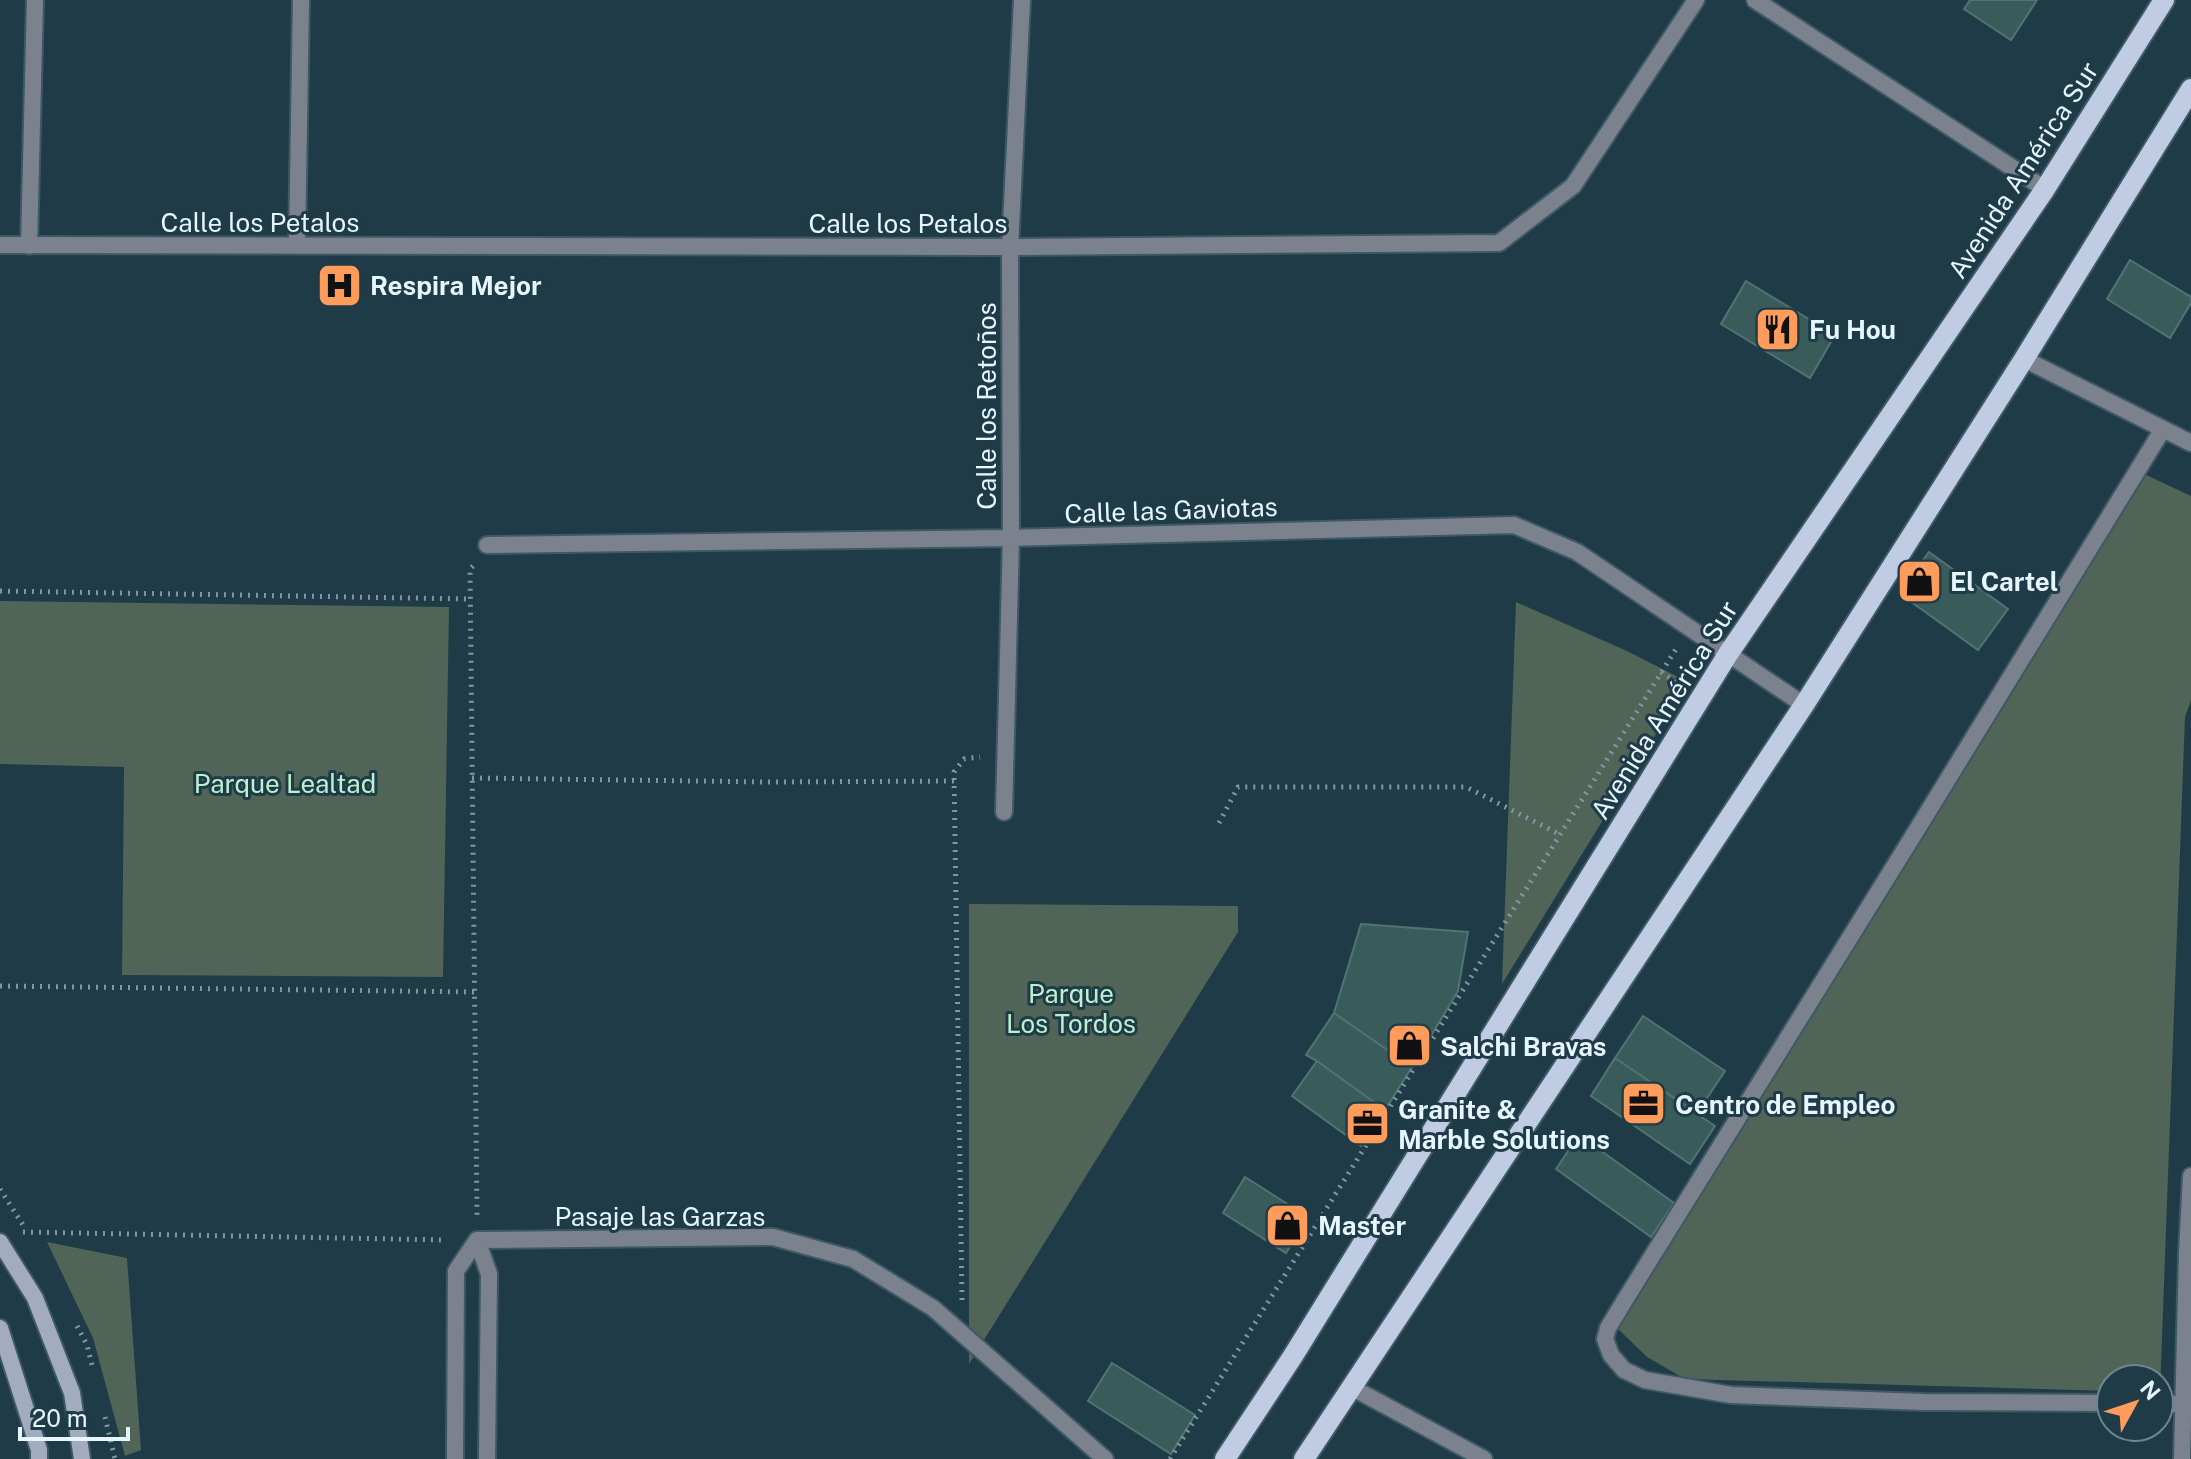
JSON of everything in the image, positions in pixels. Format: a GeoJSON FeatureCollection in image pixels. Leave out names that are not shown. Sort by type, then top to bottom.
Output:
{"type":"FeatureCollection","features":[{"type":"Feature","properties":{"kind":"main road","name":"Avenida América Sur"},"geometry":{"type":"LineString","coordinates":[[1225,1459],[1293,1356],[1728,654],[2045,189],[2164,0]]}},
{"type":"Feature","properties":{"kind":"main road"},"geometry":{"type":"LineString","coordinates":[[1304,1459],[1804,705],[2191,89]]}},
{"type":"Feature","properties":{"kind":"street"},"geometry":{"type":"LineString","coordinates":[[29,246],[35,0]]}},
{"type":"Feature","properties":{"kind":"street"},"geometry":{"type":"LineString","coordinates":[[297,246],[301,0]]}},
{"type":"Feature","properties":{"kind":"street","name":"Calle los Retoños"},"geometry":{"type":"LineString","coordinates":[[1004,812],[1011,538],[1010,247],[1022,0]]}},
{"type":"Feature","properties":{"kind":"street","name":"Calle los Petalos"},"geometry":{"type":"LineString","coordinates":[[0,245],[1010,247],[1499,243],[1573,186],[1696,0]]}},
{"type":"Feature","properties":{"kind":"street"},"geometry":{"type":"LineString","coordinates":[[1755,0],[2045,189]]}},
{"type":"Feature","properties":{"kind":"street"},"geometry":{"type":"LineString","coordinates":[[2024,359],[2191,443]]}},
{"type":"Feature","properties":{"kind":"street"},"geometry":{"type":"LineString","coordinates":[[2095,1403],[1923,1402],[1731,1395],[1645,1380],[1624,1370],[1611,1355],[1605,1339],[1608,1328],[1633,1287],[2163,429]]}},
{"type":"Feature","properties":{"kind":"street","name":"Calle las Gaviotas"},"geometry":{"type":"LineString","coordinates":[[487,545],[1011,538],[1514,525],[1577,552],[1804,705]]}},
{"type":"Feature","properties":{"kind":"street"},"geometry":{"type":"LineString","coordinates":[[2182,1459],[2191,1176]]}},
{"type":"Feature","properties":{"kind":"street"},"geometry":{"type":"LineString","coordinates":[[7,1237],[72,1393],[82,1459]]}},
{"type":"Feature","properties":{"kind":"street","name":"Pasaje las Garzas"},"geometry":{"type":"LineString","coordinates":[[477,1240],[773,1237],[853,1259],[933,1308],[1105,1459]]}},
{"type":"Feature","properties":{"kind":"street"},"geometry":{"type":"LineString","coordinates":[[455,1459],[456,1271],[477,1240]]}},
{"type":"Feature","properties":{"kind":"street"},"geometry":{"type":"LineString","coordinates":[[477,1240],[489,1274],[487,1459]]}},
{"type":"Feature","properties":{"kind":"street"},"geometry":{"type":"LineString","coordinates":[[0,1328],[39,1450],[39,1459]]}},
{"type":"Feature","properties":{"kind":"street"},"geometry":{"type":"LineString","coordinates":[[1351,1387],[1484,1459]]}},
{"type":"Feature","properties":{"kind":"street"},"geometry":{"type":"LineString","coordinates":[[2175,1404],[2184,1404]]}},
{"type":"Feature","properties":{"kind":"path"},"geometry":{"type":"LineString","coordinates":[[7,1237],[477,1240],[470,569],[487,545]]}},
{"type":"Feature","properties":{"kind":"path"},"geometry":{"type":"LineString","coordinates":[[0,591],[470,599]]}},
{"type":"Feature","properties":{"kind":"path"},"geometry":{"type":"LineString","coordinates":[[1170,1459],[1689,628]]}},
{"type":"Feature","properties":{"kind":"path"},"geometry":{"type":"LineString","coordinates":[[962,1333],[954,772],[964,759],[1005,755]]}},
{"type":"Feature","properties":{"kind":"path"},"geometry":{"type":"LineString","coordinates":[[472,778],[954,781]]}},
{"type":"Feature","properties":{"kind":"path"},"geometry":{"type":"LineString","coordinates":[[1219,823],[1238,787],[1466,787],[1559,834]]}},
{"type":"Feature","properties":{"kind":"path"},"geometry":{"type":"LineString","coordinates":[[0,986],[474,992]]}},
{"type":"Feature","properties":{"kind":"path"},"geometry":{"type":"LineString","coordinates":[[0,1204],[7,1200]]}},
{"type":"Feature","properties":{"kind":"green space"},"geometry":{"type":"Polygon","coordinates":[[[2140,472],[2191,496],[2191,700],[2185,717],[2161,1363],[2095,1363],[2095,1391],[1685,1379],[1647,1357],[1617,1328],[2140,472]]]}},
{"type":"Feature","properties":{"kind":"green space","name":"Parque Lealtad"},"geometry":{"type":"Polygon","coordinates":[[[0,601],[449,607],[443,977],[122,975],[124,767],[0,764],[0,601]]]}},
{"type":"Feature","properties":{"kind":"green space"},"geometry":{"type":"Polygon","coordinates":[[[1516,602],[1688,682],[1502,984],[1516,602]]]}},
{"type":"Feature","properties":{"kind":"green space","name":"Parque Los Tordos"},"geometry":{"type":"Polygon","coordinates":[[[969,904],[1238,906],[1238,932],[969,1364],[969,904]]]}},
{"type":"Feature","properties":{"kind":"green space"},"geometry":{"type":"Polygon","coordinates":[[[47,1242],[127,1258],[141,1450],[125,1456],[93,1338],[47,1242]]]}},
{"type":"Feature","properties":{"kind":"building"},"geometry":{"type":"Polygon","coordinates":[[[1970,0],[2037,0],[2011,40],[1964,9],[1970,0]]]}},
{"type":"Feature","properties":{"kind":"building"},"geometry":{"type":"Polygon","coordinates":[[[2130,260],[2191,297],[2191,303],[2170,338],[2107,299],[2130,260]]]}},
{"type":"Feature","properties":{"kind":"building","name":"Fu Hou"},"geometry":{"type":"Polygon","coordinates":[[[1746,281],[1835,335],[1810,378],[1721,324],[1746,281]]]}},
{"type":"Feature","properties":{"kind":"building"},"geometry":{"type":"Polygon","coordinates":[[[1929,552],[2008,609],[1978,650],[1899,593],[1929,552]]]}},
{"type":"Feature","properties":{"kind":"building"},"geometry":{"type":"Polygon","coordinates":[[[1361,924],[1468,932],[1458,991],[1412,1067],[1334,1013],[1361,924]]]}},
{"type":"Feature","properties":{"kind":"building"},"geometry":{"type":"Polygon","coordinates":[[[1334,1013],[1412,1067],[1385,1110],[1306,1055],[1334,1013]]]}},
{"type":"Feature","properties":{"kind":"building"},"geometry":{"type":"Polygon","coordinates":[[[1643,1016],[1725,1071],[1697,1113],[1615,1058],[1643,1016]]]}},
{"type":"Feature","properties":{"kind":"building","name":"Centro de Empleo"},"geometry":{"type":"Polygon","coordinates":[[[1615,1058],[1715,1126],[1690,1164],[1591,1096],[1615,1058]]]}},
{"type":"Feature","properties":{"kind":"building"},"geometry":{"type":"Polygon","coordinates":[[[1317,1061],[1385,1110],[1361,1146],[1292,1096],[1317,1061]]]}},
{"type":"Feature","properties":{"kind":"building"},"geometry":{"type":"Polygon","coordinates":[[[1579,1135],[1674,1203],[1651,1237],[1556,1169],[1579,1135]]]}},
{"type":"Feature","properties":{"kind":"building"},"geometry":{"type":"Polygon","coordinates":[[[1245,1177],[1308,1217],[1286,1253],[1223,1213],[1245,1177]]]}},
{"type":"Feature","properties":{"kind":"building"},"geometry":{"type":"Polygon","coordinates":[[[1112,1363],[1195,1415],[1171,1454],[1088,1401],[1112,1363]]]}},
{"type":"Feature","properties":{"kind":"place","name":"Respira Mejor"},"geometry":{"type":"Point","coordinates":[339,285]}},
{"type":"Feature","properties":{"kind":"place","name":"Fu Hou"},"geometry":{"type":"Point","coordinates":[1778,329]}},
{"type":"Feature","properties":{"kind":"place","name":"El Cartel"},"geometry":{"type":"Point","coordinates":[1919,581]}},
{"type":"Feature","properties":{"kind":"place","name":"Salchi Bravas"},"geometry":{"type":"Point","coordinates":[1409,1046]}},
{"type":"Feature","properties":{"kind":"place","name":"Centro de Empleo"},"geometry":{"type":"Point","coordinates":[1644,1104]}},
{"type":"Feature","properties":{"kind":"place","name":"Granite & Marble Solutions"},"geometry":{"type":"Point","coordinates":[1367,1124]}},
{"type":"Feature","properties":{"kind":"place","name":"Master"},"geometry":{"type":"Point","coordinates":[1287,1225]}}]}
